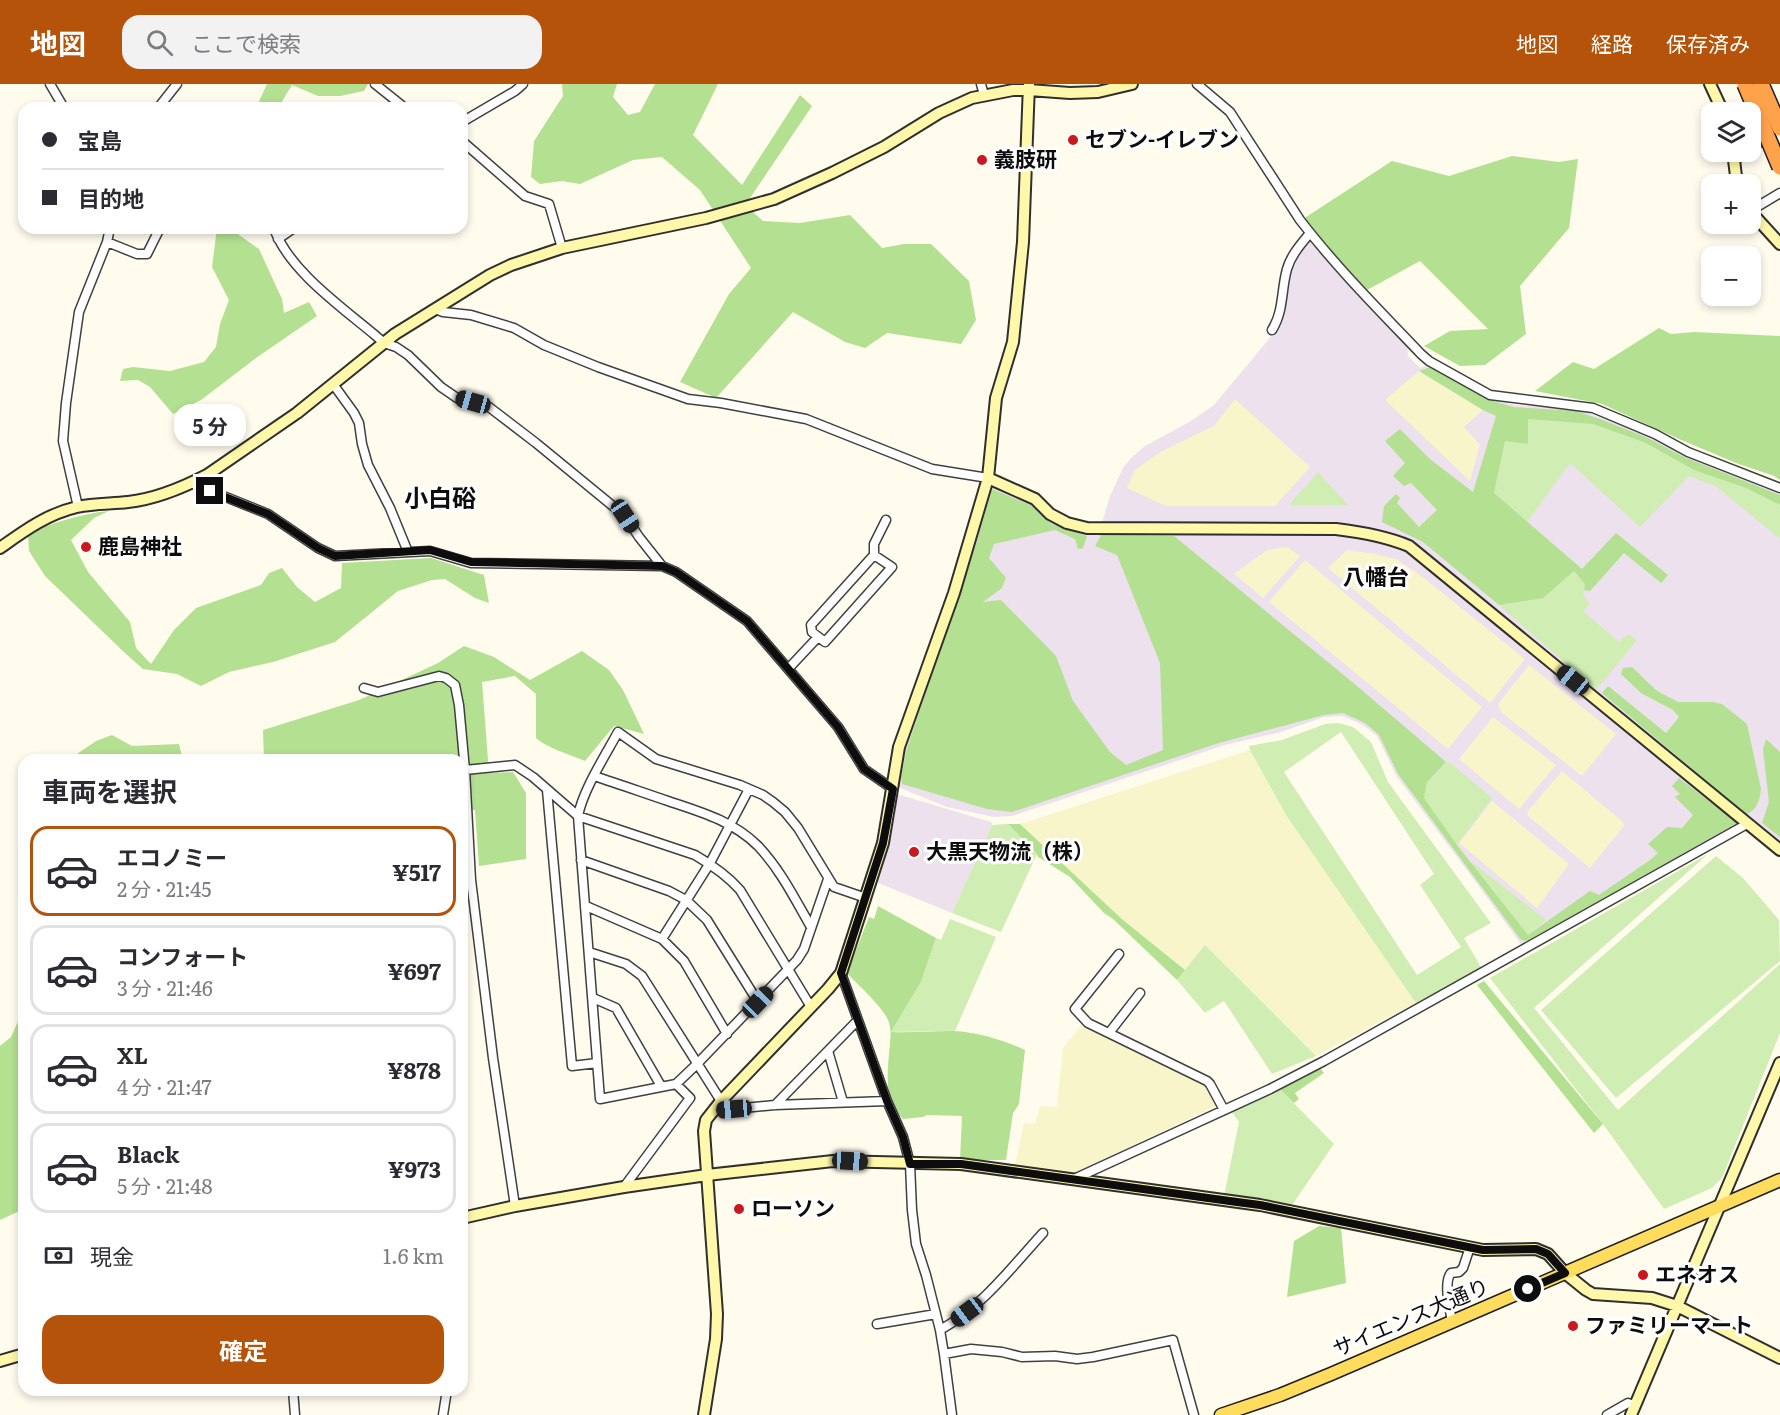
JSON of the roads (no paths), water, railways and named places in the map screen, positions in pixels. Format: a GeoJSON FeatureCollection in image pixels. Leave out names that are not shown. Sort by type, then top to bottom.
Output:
{"type":"FeatureCollection","features":[{"type":"Feature","properties":{"kind":"highway"},"geometry":{"type":"LineString","coordinates":[[1745,84],[1780,167]]}},
{"type":"Feature","properties":{"kind":"highway"},"geometry":{"type":"LineString","coordinates":[[1761,84],[1780,128]]}},
{"type":"Feature","properties":{"kind":"main road","name":"サイエンス大通り"},"geometry":{"type":"LineString","coordinates":[[1221,1415],[1280,1395],[1780,1180]]}},
{"type":"Feature","properties":{"kind":"street"},"geometry":{"type":"LineString","coordinates":[[50,84],[60,102]]}},
{"type":"Feature","properties":{"kind":"street"},"geometry":{"type":"LineString","coordinates":[[163,102],[177,84]]}},
{"type":"Feature","properties":{"kind":"street"},"geometry":{"type":"LineString","coordinates":[[375,84],[398,102]]}},
{"type":"Feature","properties":{"kind":"street"},"geometry":{"type":"LineString","coordinates":[[468,118],[524,84]]}},
{"type":"Feature","properties":{"kind":"street"},"geometry":{"type":"LineString","coordinates":[[0,548],[38,522],[55,514],[78,507],[141,500],[176,490],[207,475],[288,419],[384,343],[435,309],[501,270],[527,258],[562,248],[706,219],[774,199],[884,147],[950,106],[983,89],[1006,91],[1029,87],[1085,94],[1132,84]]}},
{"type":"Feature","properties":{"kind":"street"},"geometry":{"type":"LineString","coordinates":[[1197,84],[1230,112],[1300,220],[1421,354],[1459,379],[1490,395],[1593,408],[1655,434],[1688,452],[1780,488]]}},
{"type":"Feature","properties":{"kind":"street"},"geometry":{"type":"LineString","coordinates":[[1710,84],[1718,102]]}},
{"type":"Feature","properties":{"kind":"street"},"geometry":{"type":"LineString","coordinates":[[704,1415],[716,1339],[717,1314],[704,1131],[706,1120],[841,973],[866,898],[883,843],[899,747],[954,593],[988,478],[996,398],[1013,342],[1023,242],[1029,87]]}},
{"type":"Feature","properties":{"kind":"street"},"geometry":{"type":"LineString","coordinates":[[1761,141],[1780,128]]}},
{"type":"Feature","properties":{"kind":"street"},"geometry":{"type":"LineString","coordinates":[[468,146],[525,196],[549,204],[562,248]]}},
{"type":"Feature","properties":{"kind":"street"},"geometry":{"type":"LineString","coordinates":[[1761,204],[1780,193]]}},
{"type":"Feature","properties":{"kind":"street"},"geometry":{"type":"LineString","coordinates":[[1761,223],[1780,244]]}},
{"type":"Feature","properties":{"kind":"street"},"geometry":{"type":"LineString","coordinates":[[1272,330],[1281,309],[1287,269],[1294,253],[1311,233]]}},
{"type":"Feature","properties":{"kind":"street"},"geometry":{"type":"LineString","coordinates":[[78,507],[63,441],[66,402],[79,312],[109,234]]}},
{"type":"Feature","properties":{"kind":"street"},"geometry":{"type":"LineString","coordinates":[[107,242],[137,254],[147,254],[158,234]]}},
{"type":"Feature","properties":{"kind":"street"},"geometry":{"type":"LineString","coordinates":[[276,234],[304,275],[384,343],[408,356],[441,387],[457,398],[489,407],[625,516],[662,566]]}},
{"type":"Feature","properties":{"kind":"street"},"geometry":{"type":"LineString","coordinates":[[278,239],[285,234]]}},
{"type":"Feature","properties":{"kind":"street"},"geometry":{"type":"LineString","coordinates":[[435,309],[471,315],[514,328],[544,345],[688,399],[806,419],[933,469],[988,478],[1035,499],[1050,514],[1067,524],[1087,528],[1336,529],[1387,537],[1409,546],[1780,850]]}},
{"type":"Feature","properties":{"kind":"street"},"geometry":{"type":"LineString","coordinates":[[333,384],[359,423],[362,444],[369,465],[408,552]]}},
{"type":"Feature","properties":{"kind":"street"},"geometry":{"type":"LineString","coordinates":[[191,483],[268,514],[318,548],[335,556],[430,550],[471,562],[662,566],[676,572],[747,621],[838,727],[864,769],[893,789]]}},
{"type":"Feature","properties":{"kind":"street"},"geometry":{"type":"LineString","coordinates":[[874,555],[892,567],[825,642],[812,632],[811,625],[874,555],[874,544],[886,520]]}},
{"type":"Feature","properties":{"kind":"street"},"geometry":{"type":"LineString","coordinates":[[788,669],[818,637]]}},
{"type":"Feature","properties":{"kind":"street"},"geometry":{"type":"LineString","coordinates":[[364,688],[378,692],[439,676],[446,678],[455,685],[464,754]]}},
{"type":"Feature","properties":{"kind":"street"},"geometry":{"type":"LineString","coordinates":[[828,879],[804,949],[788,971],[698,1064],[676,1084],[600,1099],[578,816],[594,776],[618,732],[656,759],[763,795],[785,812],[798,828],[834,887],[866,898]]}},
{"type":"Feature","properties":{"kind":"street"},"geometry":{"type":"LineString","coordinates":[[468,770],[515,765],[523,769],[578,816],[695,855],[710,863],[740,890],[811,1007]]}},
{"type":"Feature","properties":{"kind":"street"},"geometry":{"type":"LineString","coordinates":[[594,776],[711,816],[745,834],[763,852],[780,875],[811,927]]}},
{"type":"Feature","properties":{"kind":"street"},"geometry":{"type":"LineString","coordinates":[[662,939],[710,863],[749,789]]}},
{"type":"Feature","properties":{"kind":"street"},"geometry":{"type":"LineString","coordinates":[[547,790],[572,1066],[597,1063]]}},
{"type":"Feature","properties":{"kind":"street"},"geometry":{"type":"LineString","coordinates":[[1074,1179],[1270,1089],[1324,1061],[1747,824]]}},
{"type":"Feature","properties":{"kind":"street"},"geometry":{"type":"LineString","coordinates":[[468,825],[471,880],[493,1058],[515,1206]]}},
{"type":"Feature","properties":{"kind":"street"},"geometry":{"type":"LineString","coordinates":[[581,860],[669,891],[686,900],[707,920],[758,1002]]}},
{"type":"Feature","properties":{"kind":"street"},"geometry":{"type":"LineString","coordinates":[[586,906],[662,939],[684,961],[727,1034]]}},
{"type":"Feature","properties":{"kind":"street"},"geometry":{"type":"LineString","coordinates":[[589,952],[626,964],[642,976],[722,1101]]}},
{"type":"Feature","properties":{"kind":"street"},"geometry":{"type":"LineString","coordinates":[[1119,954],[1075,1009],[1088,1023],[1210,1084],[1224,1110]]}},
{"type":"Feature","properties":{"kind":"street"},"geometry":{"type":"LineString","coordinates":[[841,973],[887,1101],[903,1137],[910,1164],[916,1244],[936,1314],[952,1415]]}},
{"type":"Feature","properties":{"kind":"street"},"geometry":{"type":"LineString","coordinates":[[1109,1033],[1140,993]]}},
{"type":"Feature","properties":{"kind":"street"},"geometry":{"type":"LineString","coordinates":[[593,998],[616,1008],[662,1086]]}},
{"type":"Feature","properties":{"kind":"street"},"geometry":{"type":"LineString","coordinates":[[775,1105],[858,1020]]}},
{"type":"Feature","properties":{"kind":"street"},"geometry":{"type":"LineString","coordinates":[[828,1051],[843,1102]]}},
{"type":"Feature","properties":{"kind":"street"},"geometry":{"type":"LineString","coordinates":[[1633,1410],[1780,1062]]}},
{"type":"Feature","properties":{"kind":"street"},"geometry":{"type":"LineString","coordinates":[[624,1187],[690,1098],[676,1084]]}},
{"type":"Feature","properties":{"kind":"street"},"geometry":{"type":"LineString","coordinates":[[713,1111],[775,1105],[887,1101]]}},
{"type":"Feature","properties":{"kind":"street"},"geometry":{"type":"LineString","coordinates":[[468,1217],[624,1187],[833,1161],[961,1164],[1260,1205],[1483,1250],[1536,1249],[1548,1254],[1565,1273],[1593,1294],[1652,1298],[1677,1306],[1780,1358]]}},
{"type":"Feature","properties":{"kind":"street"},"geometry":{"type":"LineString","coordinates":[[939,1330],[956,1321],[978,1304],[1043,1233]]}},
{"type":"Feature","properties":{"kind":"street"},"geometry":{"type":"LineString","coordinates":[[1452,1322],[1447,1277],[1463,1268],[1470,1247]]}},
{"type":"Feature","properties":{"kind":"street"},"geometry":{"type":"LineString","coordinates":[[877,1324],[936,1314]]}},
{"type":"Feature","properties":{"kind":"street"},"geometry":{"type":"LineString","coordinates":[[944,1354],[971,1349],[1002,1352],[1022,1357],[1055,1356],[1077,1359],[1093,1358],[1173,1340],[1194,1415]]}},
{"type":"Feature","properties":{"kind":"street"},"geometry":{"type":"LineString","coordinates":[[0,1361],[18,1356]]}},
{"type":"Feature","properties":{"kind":"street"},"geometry":{"type":"LineString","coordinates":[[293,1396],[295,1415]]}},
{"type":"Feature","properties":{"kind":"street"},"geometry":{"type":"LineString","coordinates":[[443,1415],[446,1396]]}},
{"type":"Feature","properties":{"kind":"street"},"geometry":{"type":"LineString","coordinates":[[1607,1415],[1628,1403],[1633,1410]]}},
{"type":"Feature","properties":{"kind":"place","name":"セブン-イレブン"},"geometry":{"type":"Point","coordinates":[1073,140]}},
{"type":"Feature","properties":{"kind":"place","name":"義肢研"},"geometry":{"type":"Point","coordinates":[982,160]}},
{"type":"Feature","properties":{"kind":"place","name":"鹿島神社"},"geometry":{"type":"Point","coordinates":[86,547]}},
{"type":"Feature","properties":{"kind":"place","name":"大黒天物流（株）"},"geometry":{"type":"Point","coordinates":[914,852]}},
{"type":"Feature","properties":{"kind":"place","name":"ローソン"},"geometry":{"type":"Point","coordinates":[739,1209]}},
{"type":"Feature","properties":{"kind":"place","name":"エネオス"},"geometry":{"type":"Point","coordinates":[1643,1275]}},
{"type":"Feature","properties":{"kind":"place","name":"ファミリーマート"},"geometry":{"type":"Point","coordinates":[1573,1326]}},
{"type":"Feature","properties":{"kind":"district","name":"小白硲"},"geometry":{"type":"Point","coordinates":[440,499]}},
{"type":"Feature","properties":{"kind":"district","name":"八幡台"},"geometry":{"type":"Point","coordinates":[1376,577]}}]}
